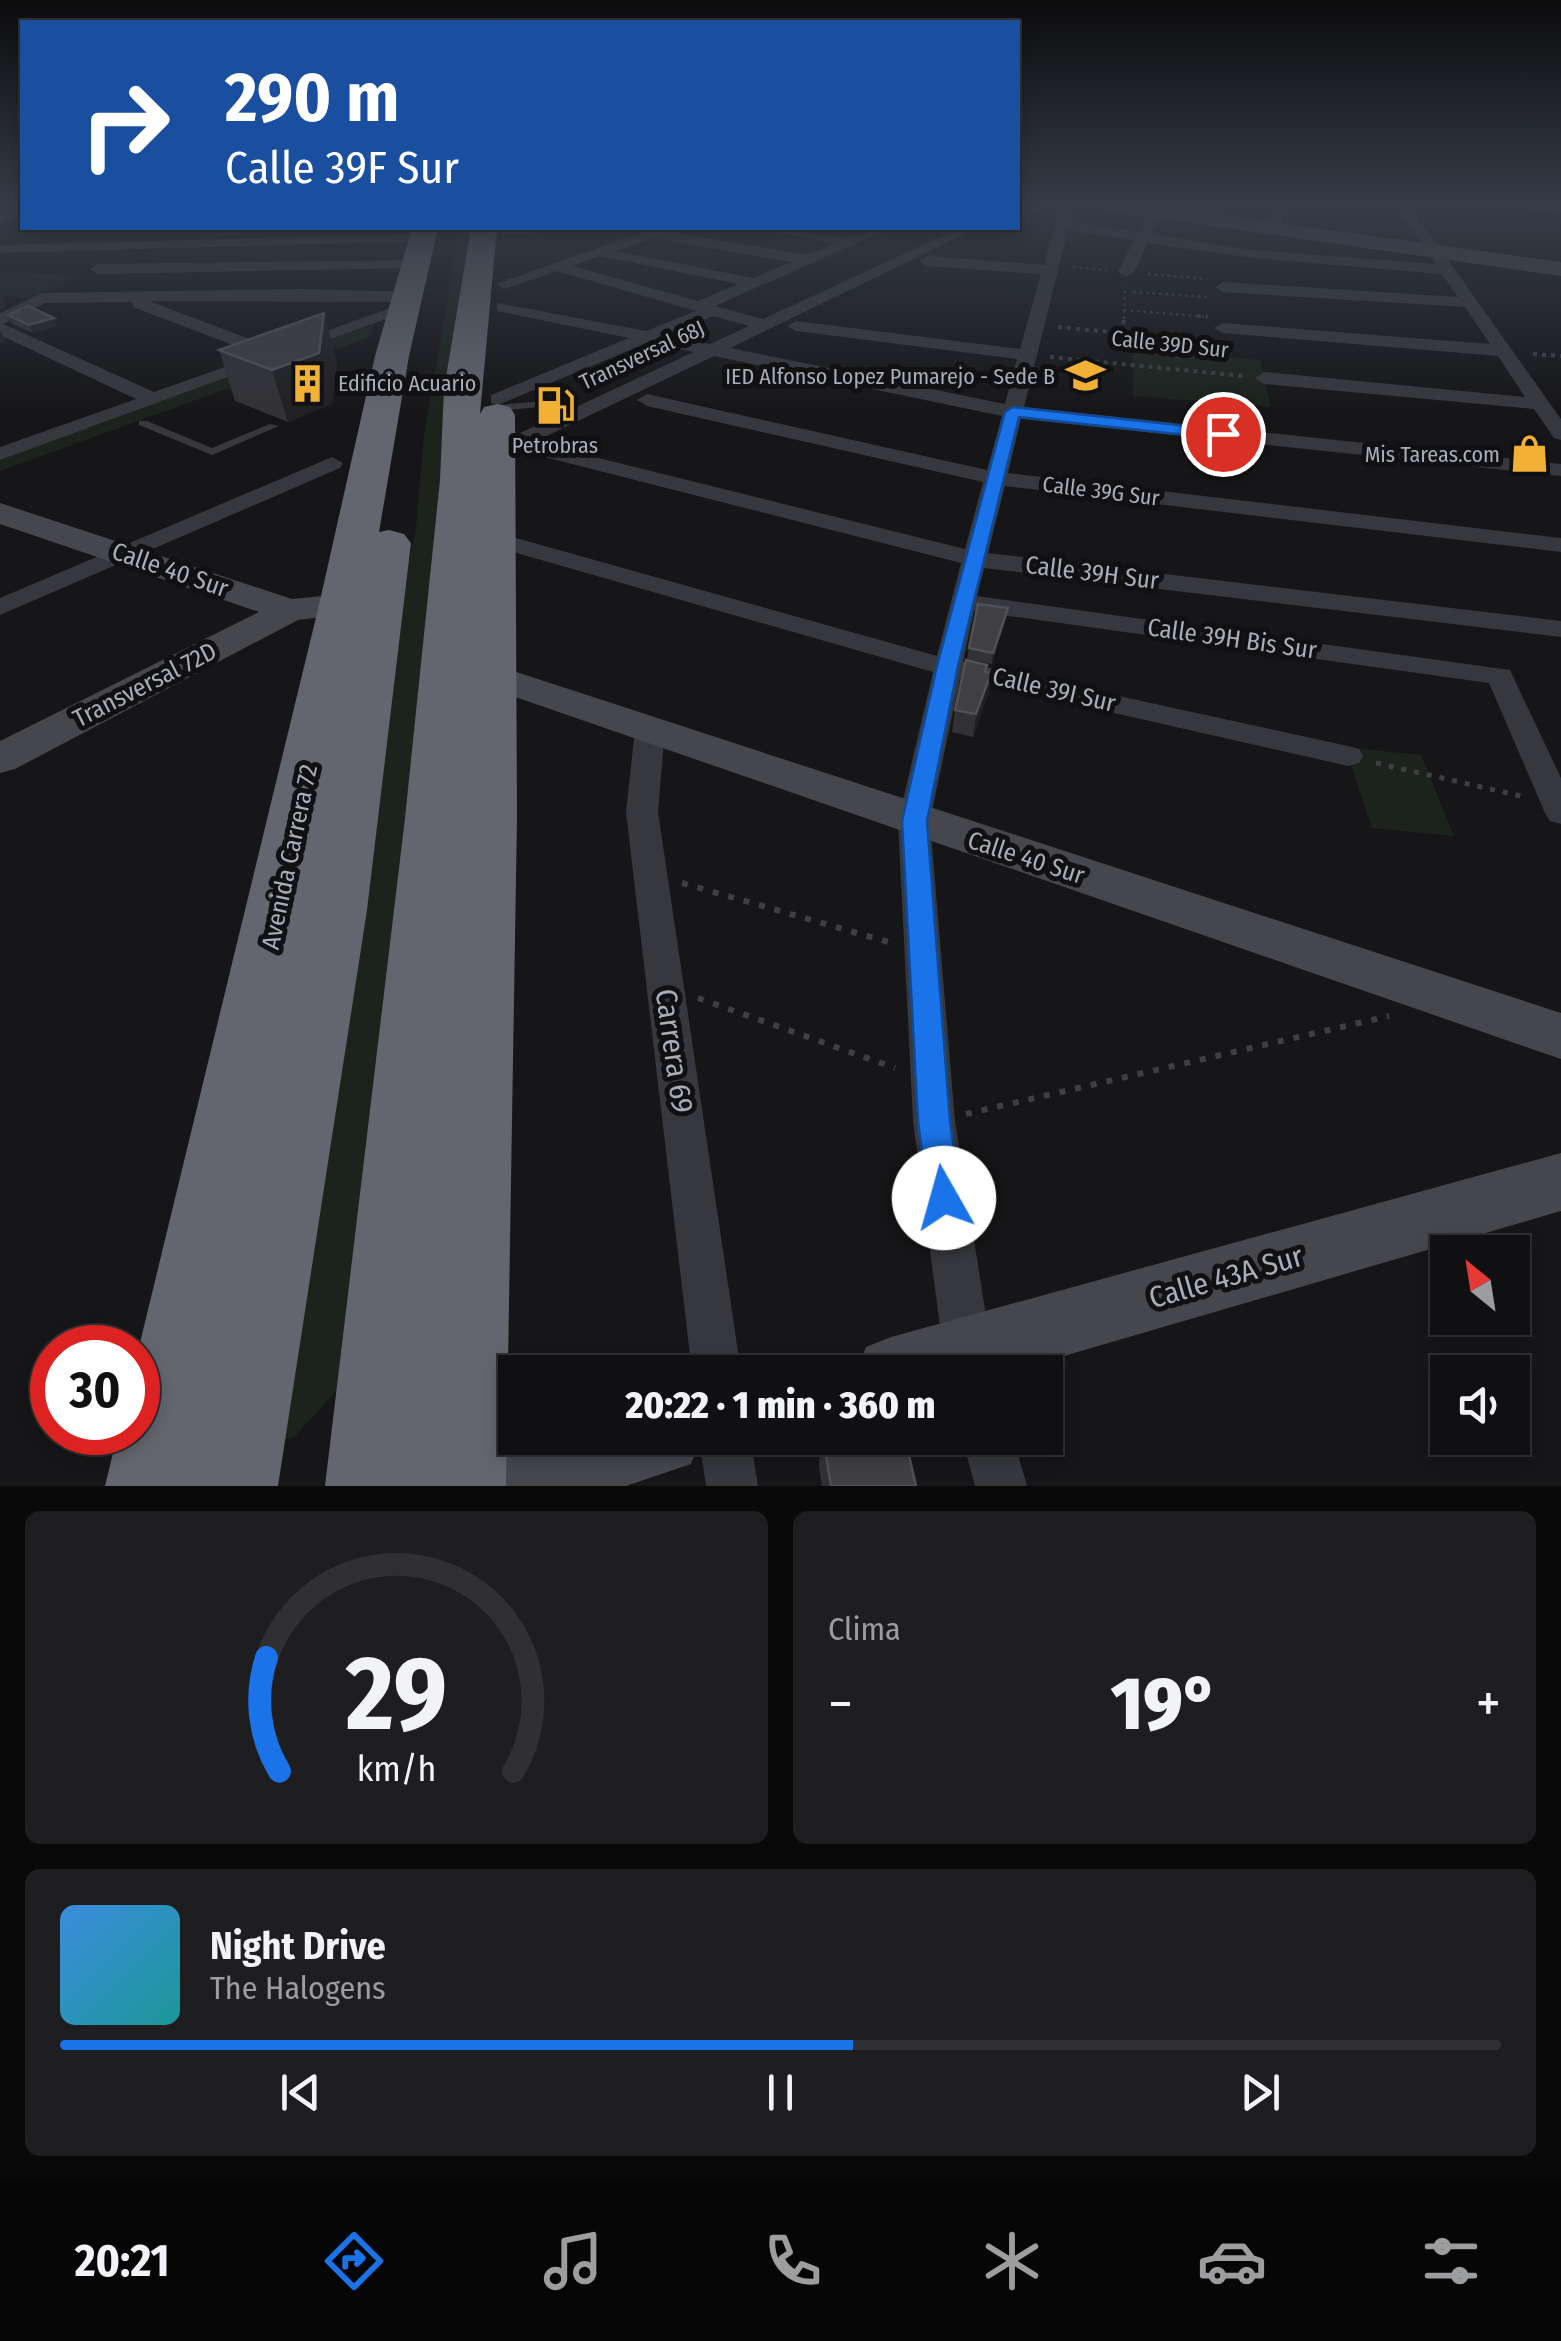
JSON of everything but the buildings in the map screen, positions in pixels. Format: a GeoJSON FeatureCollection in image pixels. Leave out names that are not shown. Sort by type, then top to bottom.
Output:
{"type":"FeatureCollection","features":[{"type":"Feature","properties":{"kind":"highway","name":"Avenida Carrera 72"},"geometry":{"type":"LineString","coordinates":[[153,1486],[239,1096],[316,608],[373,446],[445,274]]}},
{"type":"Feature","properties":{"kind":"highway","name":"Avenida Carrera 72"},"geometry":{"type":"LineString","coordinates":[[230,1486],[335,910],[398,476],[449,274]]}},
{"type":"Feature","properties":{"kind":"highway"},"geometry":{"type":"LineString","coordinates":[[374,1486],[436,818],[460,480],[460,410],[468,348],[459,274]]}},
{"type":"Feature","properties":{"kind":"highway"},"geometry":{"type":"LineString","coordinates":[[458,1486],[498,540],[506,448],[519,400],[503,304],[478,274]]}},
{"type":"Feature","properties":{"kind":"highway"},"geometry":{"type":"LineString","coordinates":[[468,348],[503,304]]}},
{"type":"Feature","properties":{"kind":"highway"},"geometry":{"type":"LineString","coordinates":[[436,818],[481,1008]]}},
{"type":"Feature","properties":{"kind":"highway"},"geometry":{"type":"LineString","coordinates":[[239,1096],[335,910]]}},
{"type":"Feature","properties":{"kind":"street"},"geometry":{"type":"LineString","coordinates":[[0,320],[88,274]]}},
{"type":"Feature","properties":{"kind":"street"},"geometry":{"type":"LineString","coordinates":[[0,298],[37,301],[303,294],[368,274]]}},
{"type":"Feature","properties":{"kind":"street"},"geometry":{"type":"LineString","coordinates":[[0,454],[275,355],[411,274]]}},
{"type":"Feature","properties":{"kind":"street"},"geometry":{"type":"LineString","coordinates":[[503,304],[544,274]]}},
{"type":"Feature","properties":{"kind":"street"},"geometry":{"type":"LineString","coordinates":[[586,274],[765,324]]}},
{"type":"Feature","properties":{"kind":"street"},"geometry":{"type":"LineString","coordinates":[[711,274],[755,283]]}},
{"type":"Feature","properties":{"kind":"street"},"geometry":{"type":"LineString","coordinates":[[519,400],[775,274]]}},
{"type":"Feature","properties":{"kind":"street","name":"Transversal 68J"},"geometry":{"type":"LineString","coordinates":[[506,448],[574,409],[871,274]]}},
{"type":"Feature","properties":{"kind":"street","name":"Transversal 68J"},"geometry":{"type":"LineString","coordinates":[[544,452],[900,274]]}},
{"type":"Feature","properties":{"kind":"street"},"geometry":{"type":"LineString","coordinates":[[966,1355],[934,1121],[914,821],[947,666],[1048,274]]}},
{"type":"Feature","properties":{"kind":"street"},"geometry":{"type":"LineString","coordinates":[[1451,274],[1561,434]]}},
{"type":"Feature","properties":{"kind":"street"},"geometry":{"type":"LineString","coordinates":[[1216,292],[1472,303]]}},
{"type":"Feature","properties":{"kind":"street"},"geometry":{"type":"LineString","coordinates":[[123,296],[275,355]]}},
{"type":"Feature","properties":{"kind":"street"},"geometry":{"type":"LineString","coordinates":[[503,304],[1013,412],[1561,470]]}},
{"type":"Feature","properties":{"kind":"street"},"geometry":{"type":"LineString","coordinates":[[1223,323],[1505,351]]}},
{"type":"Feature","properties":{"kind":"street"},"geometry":{"type":"LineString","coordinates":[[796,326],[1028,355]]}},
{"type":"Feature","properties":{"kind":"street"},"geometry":{"type":"LineString","coordinates":[[0,329],[153,399]]}},
{"type":"Feature","properties":{"kind":"street"},"geometry":{"type":"LineString","coordinates":[[0,475],[342,351]]}},
{"type":"Feature","properties":{"kind":"street"},"geometry":{"type":"LineString","coordinates":[[1264,378],[1541,404]]}},
{"type":"Feature","properties":{"kind":"street","name":"Calle 39G Sur"},"geometry":{"type":"LineString","coordinates":[[647,400],[995,478],[1561,545]]}},
{"type":"Feature","properties":{"kind":"street"},"geometry":{"type":"LineString","coordinates":[[1218,403],[1223,434]]}},
{"type":"Feature","properties":{"kind":"street"},"geometry":{"type":"LineString","coordinates":[[0,427],[29,443]]}},
{"type":"Feature","properties":{"kind":"street","name":"Calle 39H Sur"},"geometry":{"type":"LineString","coordinates":[[506,448],[544,452],[974,558],[1561,629]]}},
{"type":"Feature","properties":{"kind":"street"},"geometry":{"type":"LineString","coordinates":[[0,607],[332,463]]}},
{"type":"Feature","properties":{"kind":"street","name":"Calle 40 Sur"},"geometry":{"type":"LineString","coordinates":[[0,513],[122,554],[316,608]]}},
{"type":"Feature","properties":{"kind":"street","name":"Calle 39I Sur"},"geometry":{"type":"LineString","coordinates":[[498,540],[947,666],[1348,756]]}},
{"type":"Feature","properties":{"kind":"street","name":"Calle 39H Bis Sur"},"geometry":{"type":"LineString","coordinates":[[963,602],[1500,676],[1559,809]]}},
{"type":"Feature","properties":{"kind":"street","name":"Transversal 72D"},"geometry":{"type":"LineString","coordinates":[[0,759],[316,608]]}},
{"type":"Feature","properties":{"kind":"street","name":"Calle 40 Sur"},"geometry":{"type":"LineString","coordinates":[[492,676],[1561,1036]]}},
{"type":"Feature","properties":{"kind":"street","name":"Carrera 69"},"geometry":{"type":"LineString","coordinates":[[650,730],[642,812],[715,1355]]}},
{"type":"Feature","properties":{"kind":"street","name":"Calle 43A Sur"},"geometry":{"type":"LineString","coordinates":[[990,1355],[1561,1182]]}},
{"type":"Feature","properties":{"kind":"street"},"geometry":{"type":"LineString","coordinates":[[498,1486],[606,1455]]}},
{"type":"Feature","properties":{"kind":"street"},"geometry":{"type":"LineString","coordinates":[[727,1455],[732,1486]]}},
{"type":"Feature","properties":{"kind":"street"},"geometry":{"type":"LineString","coordinates":[[993,1455],[1002,1486]]}},
{"type":"Feature","properties":{"kind":"lane"},"geometry":{"type":"LineString","coordinates":[[143,424],[212,452],[274,426]]}},
{"type":"Feature","properties":{"kind":"path"},"geometry":{"type":"LineString","coordinates":[[1123,333],[1126,274]]}},
{"type":"Feature","properties":{"kind":"path"},"geometry":{"type":"LineString","coordinates":[[1125,292],[1216,292]]}},
{"type":"Feature","properties":{"kind":"path"},"geometry":{"type":"LineString","coordinates":[[1124,310],[1223,323]]}},
{"type":"Feature","properties":{"kind":"path"},"geometry":{"type":"LineString","coordinates":[[1035,325],[1207,340]]}},
{"type":"Feature","properties":{"kind":"path","name":"Calle 39D Sur"},"geometry":{"type":"LineString","coordinates":[[1028,355],[1264,378]]}},
{"type":"Feature","properties":{"kind":"path"},"geometry":{"type":"LineString","coordinates":[[1348,756],[1559,809]]}},
{"type":"Feature","properties":{"kind":"path"},"geometry":{"type":"LineString","coordinates":[[650,874],[922,952]]}},
{"type":"Feature","properties":{"kind":"path"},"geometry":{"type":"LineString","coordinates":[[665,987],[931,1080]]}},
{"type":"Feature","properties":{"kind":"path"},"geometry":{"type":"LineString","coordinates":[[934,1121],[1454,1001]]}},
{"type":"Feature","properties":{"kind":"shaded area"},"geometry":{"type":"Polygon","coordinates":[[[0,274],[79,276],[28,299],[0,295],[0,274]]]}},
{"type":"Feature","properties":{"kind":"shaded area"},"geometry":{"type":"Polygon","coordinates":[[[452,274],[472,274],[358,1368],[294,1437],[264,1446],[382,697],[416,527],[424,435],[452,274]]]}},
{"type":"Feature","properties":{"kind":"shaded area"},"geometry":{"type":"Polygon","coordinates":[[[374,324],[370,337],[0,471],[0,457],[374,324]]]}},
{"type":"Feature","properties":{"kind":"shaded area"},"geometry":{"type":"Polygon","coordinates":[[[1133,349],[1260,360],[1271,407],[1133,396],[1133,349]]]}},
{"type":"Feature","properties":{"kind":"shaded area"},"geometry":{"type":"Polygon","coordinates":[[[1345,747],[1421,755],[1454,836],[1372,828],[1345,747]]]}},
{"type":"Feature","properties":{"kind":"place","name":"IED Alfonso Lopez Pumarejo - Sede B"},"geometry":{"type":"Point","coordinates":[1085,376]}},
{"type":"Feature","properties":{"kind":"place","name":"Edificio Acuario"},"geometry":{"type":"Point","coordinates":[308,383]}},
{"type":"Feature","properties":{"kind":"place","name":"Petrobras"},"geometry":{"type":"Point","coordinates":[555,406]}},
{"type":"Feature","properties":{"kind":"place","name":"Mis Tareas.com"},"geometry":{"type":"Point","coordinates":[1530,454]}},
{"type":"Feature","properties":{"kind":"route"},"geometry":{"type":"LineString","coordinates":[[944,1198],[934,1121],[914,821],[947,666],[1013,412],[1223,434]]}}]}
